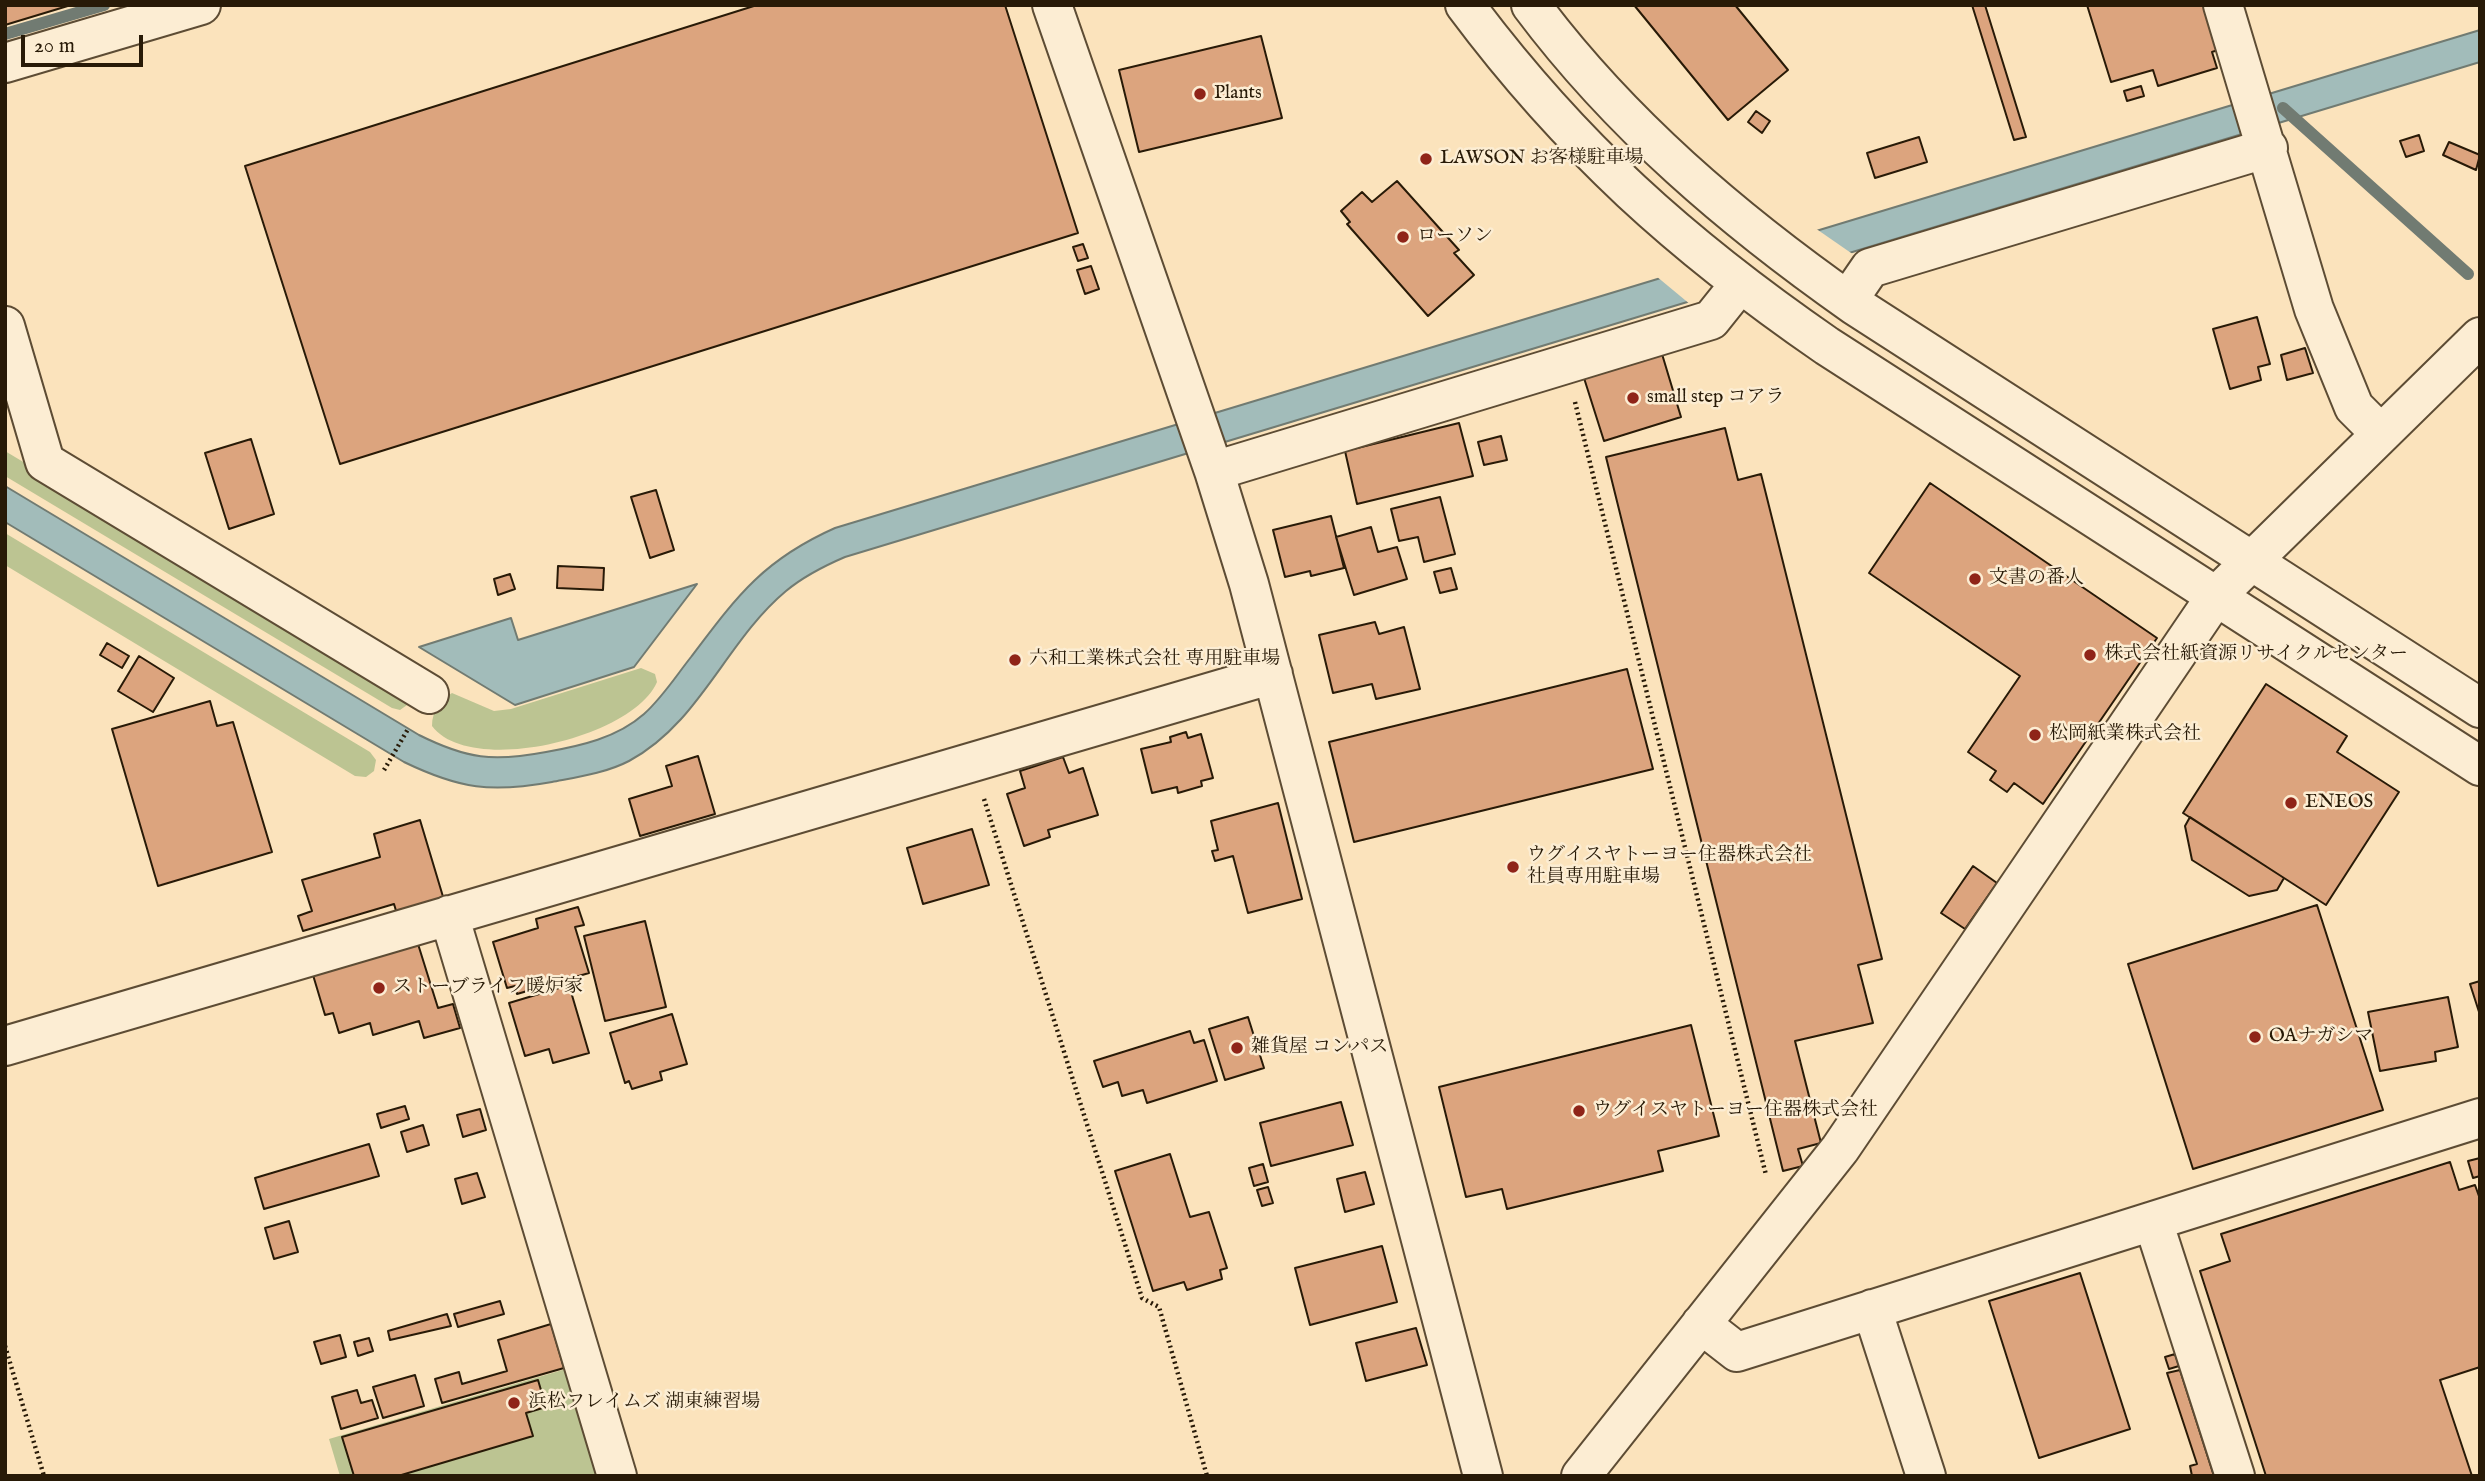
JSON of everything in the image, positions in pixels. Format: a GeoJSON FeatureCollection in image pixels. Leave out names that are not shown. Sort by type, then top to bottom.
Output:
{"type":"FeatureCollection","features":[{"type":"Feature","properties":{"kind":"street"},"geometry":{"type":"LineString","coordinates":[[5,63],[201,5]]}},
{"type":"Feature","properties":{"kind":"street"},"geometry":{"type":"LineString","coordinates":[[1052,5],[1211,465],[1273,674],[1483,1476]]}},
{"type":"Feature","properties":{"kind":"street"},"geometry":{"type":"LineString","coordinates":[[1465,5],[1501,53],[1558,120],[1620,183],[1700,254],[1739,294],[2480,766]]}},
{"type":"Feature","properties":{"kind":"street"},"geometry":{"type":"LineString","coordinates":[[1531,5],[1598,86],[1656,146],[1759,236],[1848,300],[2480,708]]}},
{"type":"Feature","properties":{"kind":"street"},"geometry":{"type":"LineString","coordinates":[[2223,5],[2314,309],[2354,407],[2381,434]]}},
{"type":"Feature","properties":{"kind":"street"},"geometry":{"type":"LineString","coordinates":[[1848,300],[1870,268],[2267,145]]}},
{"type":"Feature","properties":{"kind":"street"},"geometry":{"type":"LineString","coordinates":[[1211,465],[1565,365],[1712,320],[1739,294]]}},
{"type":"Feature","properties":{"kind":"street"},"geometry":{"type":"LineString","coordinates":[[5,326],[45,462],[429,694]]}},
{"type":"Feature","properties":{"kind":"street"},"geometry":{"type":"LineString","coordinates":[[1581,1476],[1840,1149],[2216,596],[2480,337]]}},
{"type":"Feature","properties":{"kind":"street"},"geometry":{"type":"LineString","coordinates":[[5,1046],[1273,674]]}},
{"type":"Feature","properties":{"kind":"street"},"geometry":{"type":"LineString","coordinates":[[449,915],[617,1476]]}},
{"type":"Feature","properties":{"kind":"street"},"geometry":{"type":"LineString","coordinates":[[1701,1324],[1737,1352],[2480,1118]]}},
{"type":"Feature","properties":{"kind":"street"},"geometry":{"type":"LineString","coordinates":[[2153,1222],[2235,1476]]}},
{"type":"Feature","properties":{"kind":"street"},"geometry":{"type":"LineString","coordinates":[[1872,1310],[1926,1476]]}},
{"type":"Feature","properties":{"kind":"path"},"geometry":{"type":"LineString","coordinates":[[1565,365],[1772,1198],[1790,1212]]}},
{"type":"Feature","properties":{"kind":"path"},"geometry":{"type":"LineString","coordinates":[[385,768],[411,726]]}},
{"type":"Feature","properties":{"kind":"path"},"geometry":{"type":"LineString","coordinates":[[972,761],[1142,1298],[1159,1307],[1207,1476]]}},
{"type":"Feature","properties":{"kind":"path"},"geometry":{"type":"LineString","coordinates":[[5,1346],[44,1476]]}},
{"type":"Feature","properties":{"kind":"green space"},"geometry":{"type":"Polygon","coordinates":[[[5,451],[403,690],[408,697],[407,705],[400,710],[392,708],[5,476],[5,451]]]}},
{"type":"Feature","properties":{"kind":"green space"},"geometry":{"type":"Polygon","coordinates":[[[5,533],[370,752],[376,760],[374,771],[366,777],[355,776],[5,565],[5,533]]]}},
{"type":"Feature","properties":{"kind":"green space"},"geometry":{"type":"Polygon","coordinates":[[[641,668],[655,674],[657,682],[642,702],[617,720],[585,734],[550,744],[514,749],[480,749],[452,741],[432,726],[438,707],[452,693],[494,711],[511,709],[641,668]]]}},
{"type":"Feature","properties":{"kind":"green space","name":"浜松フレイムズ 湖東練習場"},"geometry":{"type":"Polygon","coordinates":[[[569,1368],[601,1476],[340,1476],[329,1439],[569,1368]]]}},
{"type":"Feature","properties":{"kind":"water"},"geometry":{"type":"Polygon","coordinates":[[[2480,30],[2480,62],[845,557],[800,581],[765,611],[694,704],[654,745],[620,765],[582,776],[493,788],[459,783],[424,771],[404,762],[5,522],[5,486],[436,743],[466,754],[495,757],[559,750],[610,735],[644,714],[753,582],[789,553],[835,528],[2480,30]]]}},
{"type":"Feature","properties":{"kind":"water"},"geometry":{"type":"Polygon","coordinates":[[[697,584],[634,667],[515,705],[419,647],[511,618],[518,640],[697,584]]]}},
{"type":"Feature","properties":{"kind":"pier"},"geometry":{"type":"Polygon","coordinates":[[[1815,228],[1854,255],[1691,305],[1656,276],[1815,228]]]}},
{"type":"Feature","properties":{"kind":"building"},"geometry":{"type":"Polygon","coordinates":[[[5,5],[71,5],[5,25],[5,5]]]}},
{"type":"Feature","properties":{"kind":"building"},"geometry":{"type":"Polygon","coordinates":[[[757,5],[1005,5],[1078,233],[340,464],[245,166],[757,5]]]}},
{"type":"Feature","properties":{"kind":"building"},"geometry":{"type":"Polygon","coordinates":[[[1634,5],[1735,5],[1788,70],[1728,120],[1634,5]]]}},
{"type":"Feature","properties":{"kind":"building"},"geometry":{"type":"Polygon","coordinates":[[[1972,5],[1985,5],[2026,137],[2014,140],[1972,5]]]}},
{"type":"Feature","properties":{"kind":"building"},"geometry":{"type":"Polygon","coordinates":[[[2087,5],[2204,5],[2218,50],[2212,52],[2217,68],[2158,86],[2153,70],[2111,82],[2087,5]]]}},
{"type":"Feature","properties":{"kind":"building","name":"Plants"},"geometry":{"type":"Polygon","coordinates":[[[1261,36],[1282,118],[1139,152],[1119,70],[1261,36]]]}},
{"type":"Feature","properties":{"kind":"building"},"geometry":{"type":"Polygon","coordinates":[[[2141,86],[2144,96],[2127,101],[2124,91],[2141,86]]]}},
{"type":"Feature","properties":{"kind":"building"},"geometry":{"type":"Polygon","coordinates":[[[1756,111],[1770,121],[1762,133],[1748,122],[1756,111]]]}},
{"type":"Feature","properties":{"kind":"building"},"geometry":{"type":"Polygon","coordinates":[[[2419,135],[2424,151],[2406,157],[2400,141],[2419,135]]]}},
{"type":"Feature","properties":{"kind":"building"},"geometry":{"type":"Polygon","coordinates":[[[1919,137],[1927,162],[1875,178],[1867,153],[1919,137]]]}},
{"type":"Feature","properties":{"kind":"building"},"geometry":{"type":"Polygon","coordinates":[[[2449,142],[2480,155],[2476,170],[2443,155],[2449,142]]]}},
{"type":"Feature","properties":{"kind":"building","name":"ローソン"},"geometry":{"type":"Polygon","coordinates":[[[1397,181],[1459,250],[1454,253],[1474,275],[1428,316],[1347,224],[1350,222],[1341,211],[1362,192],[1372,202],[1397,181]]]}},
{"type":"Feature","properties":{"kind":"building"},"geometry":{"type":"Polygon","coordinates":[[[1083,244],[1088,258],[1078,261],[1073,247],[1083,244]]]}},
{"type":"Feature","properties":{"kind":"building"},"geometry":{"type":"Polygon","coordinates":[[[1091,266],[1099,289],[1085,294],[1077,270],[1091,266]]]}},
{"type":"Feature","properties":{"kind":"building"},"geometry":{"type":"Polygon","coordinates":[[[2257,317],[2270,364],[2258,367],[2261,380],[2230,389],[2213,329],[2257,317]]]}},
{"type":"Feature","properties":{"kind":"building"},"geometry":{"type":"Polygon","coordinates":[[[2305,348],[2313,373],[2287,380],[2281,355],[2305,348]]]}},
{"type":"Feature","properties":{"kind":"building","name":"small step コアラ"},"geometry":{"type":"Polygon","coordinates":[[[1662,354],[1681,417],[1604,441],[1584,378],[1662,354]]]}},
{"type":"Feature","properties":{"kind":"building"},"geometry":{"type":"Polygon","coordinates":[[[1459,423],[1473,476],[1357,504],[1345,451],[1459,423]]]}},
{"type":"Feature","properties":{"kind":"building"},"geometry":{"type":"Polygon","coordinates":[[[1725,428],[1738,480],[1761,474],[1882,959],[1858,965],[1873,1023],[1795,1041],[1821,1143],[1798,1149],[1803,1166],[1783,1171],[1606,457],[1725,428]]]}},
{"type":"Feature","properties":{"kind":"building"},"geometry":{"type":"Polygon","coordinates":[[[1501,436],[1507,460],[1484,465],[1478,442],[1501,436]]]}},
{"type":"Feature","properties":{"kind":"building"},"geometry":{"type":"Polygon","coordinates":[[[251,439],[274,514],[229,529],[205,453],[251,439]]]}},
{"type":"Feature","properties":{"kind":"building"},"geometry":{"type":"Polygon","coordinates":[[[1930,483],[2157,638],[2043,804],[2014,783],[2007,792],[1990,780],[1996,771],[1968,752],[2020,676],[1869,573],[1930,483]]]}},
{"type":"Feature","properties":{"kind":"building"},"geometry":{"type":"Polygon","coordinates":[[[656,490],[674,550],[650,558],[631,497],[656,490]]]}},
{"type":"Feature","properties":{"kind":"building"},"geometry":{"type":"Polygon","coordinates":[[[1440,497],[1455,554],[1424,562],[1418,537],[1399,541],[1391,509],[1440,497]]]}},
{"type":"Feature","properties":{"kind":"building"},"geometry":{"type":"Polygon","coordinates":[[[1331,516],[1344,568],[1311,576],[1310,571],[1285,577],[1273,530],[1331,516]]]}},
{"type":"Feature","properties":{"kind":"building"},"geometry":{"type":"Polygon","coordinates":[[[1371,527],[1378,552],[1397,547],[1407,579],[1354,595],[1336,537],[1371,527]]]}},
{"type":"Feature","properties":{"kind":"building"},"geometry":{"type":"Polygon","coordinates":[[[558,566],[604,568],[603,590],[557,588],[558,566]]]}},
{"type":"Feature","properties":{"kind":"building"},"geometry":{"type":"Polygon","coordinates":[[[1451,568],[1457,589],[1440,593],[1434,572],[1451,568]]]}},
{"type":"Feature","properties":{"kind":"building"},"geometry":{"type":"Polygon","coordinates":[[[510,574],[515,589],[498,595],[494,579],[510,574]]]}},
{"type":"Feature","properties":{"kind":"building"},"geometry":{"type":"Polygon","coordinates":[[[1375,622],[1379,634],[1404,627],[1420,689],[1376,699],[1372,684],[1333,693],[1319,635],[1375,622]]]}},
{"type":"Feature","properties":{"kind":"building"},"geometry":{"type":"Polygon","coordinates":[[[107,643],[129,656],[122,668],[100,655],[107,643]]]}},
{"type":"Feature","properties":{"kind":"building"},"geometry":{"type":"Polygon","coordinates":[[[139,656],[174,678],[153,712],[118,691],[139,656]]]}},
{"type":"Feature","properties":{"kind":"building"},"geometry":{"type":"Polygon","coordinates":[[[1627,669],[1653,769],[1354,842],[1329,742],[1627,669]]]}},
{"type":"Feature","properties":{"kind":"building"},"geometry":{"type":"Polygon","coordinates":[[[2266,684],[2347,736],[2337,752],[2399,792],[2326,905],[2183,813],[2266,684]]]}},
{"type":"Feature","properties":{"kind":"building"},"geometry":{"type":"Polygon","coordinates":[[[210,701],[217,726],[233,722],[272,852],[158,886],[112,729],[210,701]]]}},
{"type":"Feature","properties":{"kind":"building"},"geometry":{"type":"Polygon","coordinates":[[[1186,732],[1188,738],[1201,734],[1213,778],[1201,781],[1202,786],[1178,793],[1177,787],[1152,793],[1141,749],[1171,742],[1170,737],[1186,732]]]}},
{"type":"Feature","properties":{"kind":"building"},"geometry":{"type":"Polygon","coordinates":[[[698,756],[715,814],[640,836],[629,799],[672,786],[666,766],[698,756]]]}},
{"type":"Feature","properties":{"kind":"building"},"geometry":{"type":"Polygon","coordinates":[[[1063,757],[1069,773],[1083,768],[1098,815],[1048,830],[1050,837],[1024,846],[1007,794],[1025,788],[1020,771],[1063,757]]]}},
{"type":"Feature","properties":{"kind":"building"},"geometry":{"type":"Polygon","coordinates":[[[1278,803],[1302,899],[1248,913],[1233,856],[1215,861],[1212,851],[1218,850],[1211,821],[1278,803]]]}},
{"type":"Feature","properties":{"kind":"building"},"geometry":{"type":"Polygon","coordinates":[[[2190,817],[2284,878],[2277,890],[2249,896],[2192,860],[2185,826],[2190,817]]]}},
{"type":"Feature","properties":{"kind":"building"},"geometry":{"type":"Polygon","coordinates":[[[420,820],[444,900],[397,914],[394,904],[303,931],[298,916],[312,911],[302,880],[380,857],[374,834],[420,820]]]}},
{"type":"Feature","properties":{"kind":"building"},"geometry":{"type":"Polygon","coordinates":[[[972,829],[989,885],[923,904],[907,848],[972,829]]]}},
{"type":"Feature","properties":{"kind":"building"},"geometry":{"type":"Polygon","coordinates":[[[1973,866],[1997,883],[1965,929],[1941,913],[1973,866]]]}},
{"type":"Feature","properties":{"kind":"building"},"geometry":{"type":"Polygon","coordinates":[[[2317,905],[2383,1110],[2193,1169],[2128,964],[2317,905]]]}},
{"type":"Feature","properties":{"kind":"building"},"geometry":{"type":"Polygon","coordinates":[[[578,907],[584,925],[575,927],[589,973],[517,994],[515,986],[507,988],[493,942],[538,928],[536,919],[578,907]]]}},
{"type":"Feature","properties":{"kind":"building"},"geometry":{"type":"Polygon","coordinates":[[[645,921],[666,1007],[605,1021],[584,936],[645,921]]]}},
{"type":"Feature","properties":{"kind":"building"},"geometry":{"type":"Polygon","coordinates":[[[418,944],[438,1008],[453,1004],[460,1028],[424,1038],[419,1021],[373,1035],[370,1023],[339,1033],[333,1013],[325,1015],[313,975],[418,944]]]}},
{"type":"Feature","properties":{"kind":"building"},"geometry":{"type":"Polygon","coordinates":[[[2480,981],[2480,1015],[2470,984],[2480,981]]]}},
{"type":"Feature","properties":{"kind":"building"},"geometry":{"type":"Polygon","coordinates":[[[569,985],[589,1053],[553,1063],[549,1049],[525,1056],[509,1003],[569,985]]]}},
{"type":"Feature","properties":{"kind":"building"},"geometry":{"type":"Polygon","coordinates":[[[2448,997],[2458,1047],[2435,1052],[2436,1061],[2380,1071],[2368,1012],[2448,997]]]}},
{"type":"Feature","properties":{"kind":"building"},"geometry":{"type":"Polygon","coordinates":[[[672,1014],[687,1064],[660,1072],[662,1080],[632,1089],[629,1081],[625,1083],[610,1033],[672,1014]]]}},
{"type":"Feature","properties":{"kind":"building","name":"雑貨屋 コンパス"},"geometry":{"type":"Polygon","coordinates":[[[1248,1017],[1264,1068],[1225,1080],[1209,1029],[1248,1017]]]}},
{"type":"Feature","properties":{"kind":"building","name":"ウグイスヤトーヨー住器株式会社"},"geometry":{"type":"Polygon","coordinates":[[[1691,1025],[1719,1136],[1658,1151],[1663,1171],[1507,1209],[1502,1189],[1466,1197],[1439,1087],[1691,1025]]]}},
{"type":"Feature","properties":{"kind":"building"},"geometry":{"type":"Polygon","coordinates":[[[1190,1031],[1194,1043],[1204,1040],[1217,1081],[1147,1103],[1143,1090],[1122,1096],[1118,1082],[1103,1087],[1094,1061],[1190,1031]]]}},
{"type":"Feature","properties":{"kind":"building"},"geometry":{"type":"Polygon","coordinates":[[[1341,1102],[1353,1145],[1271,1166],[1260,1123],[1341,1102]]]}},
{"type":"Feature","properties":{"kind":"building"},"geometry":{"type":"Polygon","coordinates":[[[405,1106],[409,1119],[381,1128],[377,1114],[405,1106]]]}},
{"type":"Feature","properties":{"kind":"building"},"geometry":{"type":"Polygon","coordinates":[[[480,1109],[486,1130],[463,1137],[457,1115],[480,1109]]]}},
{"type":"Feature","properties":{"kind":"building"},"geometry":{"type":"Polygon","coordinates":[[[423,1125],[429,1145],[407,1152],[401,1132],[423,1125]]]}},
{"type":"Feature","properties":{"kind":"building"},"geometry":{"type":"Polygon","coordinates":[[[369,1144],[379,1176],[264,1209],[255,1178],[369,1144]]]}},
{"type":"Feature","properties":{"kind":"building"},"geometry":{"type":"Polygon","coordinates":[[[1170,1154],[1190,1217],[1209,1212],[1227,1268],[1220,1270],[1222,1279],[1187,1290],[1184,1282],[1153,1291],[1115,1171],[1170,1154]]]}},
{"type":"Feature","properties":{"kind":"building"},"geometry":{"type":"Polygon","coordinates":[[[2480,1158],[2480,1176],[2473,1178],[2468,1161],[2480,1158]]]}},
{"type":"Feature","properties":{"kind":"building"},"geometry":{"type":"Polygon","coordinates":[[[2450,1162],[2459,1190],[2475,1185],[2480,1199],[2480,1367],[2440,1380],[2472,1476],[2266,1476],[2200,1271],[2230,1261],[2221,1234],[2450,1162]]]}},
{"type":"Feature","properties":{"kind":"building"},"geometry":{"type":"Polygon","coordinates":[[[1263,1164],[1268,1182],[1254,1186],[1249,1168],[1263,1164]]]}},
{"type":"Feature","properties":{"kind":"building"},"geometry":{"type":"Polygon","coordinates":[[[1365,1172],[1374,1204],[1345,1212],[1337,1179],[1365,1172]]]}},
{"type":"Feature","properties":{"kind":"building"},"geometry":{"type":"Polygon","coordinates":[[[477,1173],[485,1197],[462,1204],[455,1179],[477,1173]]]}},
{"type":"Feature","properties":{"kind":"building"},"geometry":{"type":"Polygon","coordinates":[[[1268,1187],[1273,1203],[1262,1206],[1257,1190],[1268,1187]]]}},
{"type":"Feature","properties":{"kind":"building"},"geometry":{"type":"Polygon","coordinates":[[[289,1221],[298,1252],[274,1259],[265,1228],[289,1221]]]}},
{"type":"Feature","properties":{"kind":"building"},"geometry":{"type":"Polygon","coordinates":[[[1382,1246],[1397,1302],[1310,1325],[1295,1268],[1382,1246]]]}},
{"type":"Feature","properties":{"kind":"building"},"geometry":{"type":"Polygon","coordinates":[[[2080,1273],[2130,1429],[2039,1458],[1989,1301],[2080,1273]]]}},
{"type":"Feature","properties":{"kind":"building"},"geometry":{"type":"Polygon","coordinates":[[[500,1301],[504,1314],[458,1327],[454,1314],[500,1301]]]}},
{"type":"Feature","properties":{"kind":"building"},"geometry":{"type":"Polygon","coordinates":[[[447,1314],[451,1326],[390,1340],[388,1331],[447,1314]]]}},
{"type":"Feature","properties":{"kind":"building"},"geometry":{"type":"Polygon","coordinates":[[[551,1324],[564,1368],[442,1403],[435,1379],[459,1372],[462,1384],[507,1371],[498,1340],[551,1324]]]}},
{"type":"Feature","properties":{"kind":"building"},"geometry":{"type":"Polygon","coordinates":[[[1416,1328],[1427,1365],[1366,1381],[1356,1343],[1416,1328]]]}},
{"type":"Feature","properties":{"kind":"building"},"geometry":{"type":"Polygon","coordinates":[[[340,1335],[346,1357],[321,1364],[314,1342],[340,1335]]]}},
{"type":"Feature","properties":{"kind":"building"},"geometry":{"type":"Polygon","coordinates":[[[369,1338],[373,1351],[358,1356],[354,1342],[369,1338]]]}},
{"type":"Feature","properties":{"kind":"building"},"geometry":{"type":"Polygon","coordinates":[[[2175,1354],[2179,1366],[2169,1369],[2165,1357],[2175,1354]]]}},
{"type":"Feature","properties":{"kind":"building"},"geometry":{"type":"Polygon","coordinates":[[[2180,1370],[2214,1476],[2192,1476],[2190,1466],[2197,1464],[2167,1373],[2180,1370]]]}},
{"type":"Feature","properties":{"kind":"building"},"geometry":{"type":"Polygon","coordinates":[[[415,1375],[424,1406],[383,1418],[373,1387],[415,1375]]]}},
{"type":"Feature","properties":{"kind":"building"},"geometry":{"type":"Polygon","coordinates":[[[538,1380],[546,1407],[526,1413],[533,1436],[398,1476],[354,1476],[342,1437],[538,1380]]]}},
{"type":"Feature","properties":{"kind":"building"},"geometry":{"type":"Polygon","coordinates":[[[357,1390],[361,1403],[372,1400],[378,1418],[341,1429],[332,1397],[357,1390]]]}},
{"type":"Feature","properties":{"kind":"waterway"},"geometry":{"type":"LineString","coordinates":[[5,34],[104,5]]}},
{"type":"Feature","properties":{"kind":"waterway"},"geometry":{"type":"LineString","coordinates":[[2283,108],[2468,274]]}},
{"type":"Feature","properties":{"kind":"place","name":"Plants"},"geometry":{"type":"Point","coordinates":[1200,94]}},
{"type":"Feature","properties":{"kind":"place","name":"LAWSON お客様駐車場"},"geometry":{"type":"Point","coordinates":[1426,159]}},
{"type":"Feature","properties":{"kind":"place","name":"ローソン"},"geometry":{"type":"Point","coordinates":[1403,237]}},
{"type":"Feature","properties":{"kind":"place","name":"small step コアラ"},"geometry":{"type":"Point","coordinates":[1633,398]}},
{"type":"Feature","properties":{"kind":"place","name":"文書の番人"},"geometry":{"type":"Point","coordinates":[1975,579]}},
{"type":"Feature","properties":{"kind":"place","name":"株式会社紙資源リサイクルセンター"},"geometry":{"type":"Point","coordinates":[2090,655]}},
{"type":"Feature","properties":{"kind":"place","name":"六和工業株式会社 専用駐車場"},"geometry":{"type":"Point","coordinates":[1015,660]}},
{"type":"Feature","properties":{"kind":"place","name":"松岡紙業株式会社"},"geometry":{"type":"Point","coordinates":[2035,735]}},
{"type":"Feature","properties":{"kind":"place","name":"ENEOS"},"geometry":{"type":"Point","coordinates":[2291,803]}},
{"type":"Feature","properties":{"kind":"place","name":"ウグイスヤトーヨー住器株式会社 社員専用駐車場"},"geometry":{"type":"Point","coordinates":[1513,867]}},
{"type":"Feature","properties":{"kind":"place","name":"ストーブライフ暖炉家"},"geometry":{"type":"Point","coordinates":[379,988]}},
{"type":"Feature","properties":{"kind":"place","name":"OAナガシマ"},"geometry":{"type":"Point","coordinates":[2255,1037]}},
{"type":"Feature","properties":{"kind":"place","name":"雑貨屋 コンパス"},"geometry":{"type":"Point","coordinates":[1237,1048]}},
{"type":"Feature","properties":{"kind":"place","name":"ウグイスヤトーヨー住器株式会社"},"geometry":{"type":"Point","coordinates":[1579,1111]}},
{"type":"Feature","properties":{"kind":"place","name":"浜松フレイムズ 湖東練習場"},"geometry":{"type":"Point","coordinates":[514,1403]}}]}
